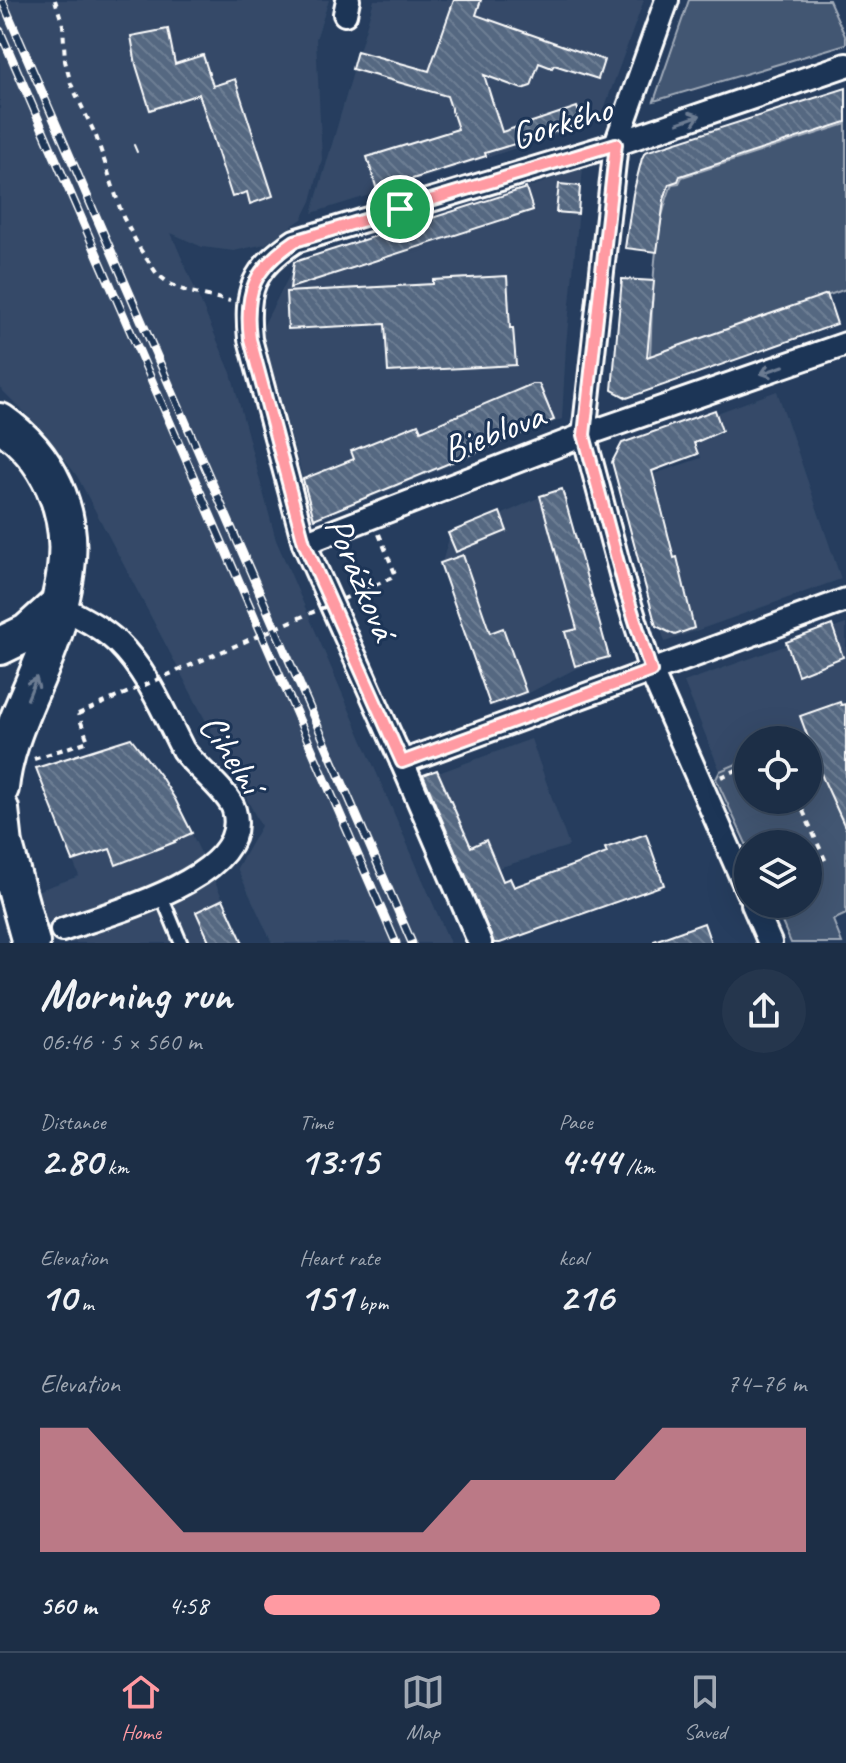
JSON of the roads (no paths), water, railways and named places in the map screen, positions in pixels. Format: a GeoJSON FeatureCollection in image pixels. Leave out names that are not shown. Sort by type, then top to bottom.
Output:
{"type":"FeatureCollection","features":[{"type":"Feature","properties":{"kind":"highway"},"geometry":{"type":"LineString","coordinates":[[0,422],[37,455],[47,471],[60,501],[68,553],[53,637],[4,759],[0,788]]}},
{"type":"Feature","properties":{"kind":"highway"},"geometry":{"type":"LineString","coordinates":[[0,646],[27,633],[58,605]]}},
{"type":"Feature","properties":{"kind":"highway"},"geometry":{"type":"LineString","coordinates":[[0,809],[4,845],[46,936]]}},
{"type":"Feature","properties":{"kind":"highway"},"geometry":{"type":"LineString","coordinates":[[0,901],[16,943]]}},
{"type":"Feature","properties":{"kind":"street"},"geometry":{"type":"LineString","coordinates":[[667,0],[616,144],[584,435],[625,589],[651,671],[734,860]]}},
{"type":"Feature","properties":{"kind":"street","name":"Gorkého"},"geometry":{"type":"LineString","coordinates":[[295,241],[616,144],[846,65]]}},
{"type":"Feature","properties":{"kind":"street","name":"Porážková"},"geometry":{"type":"LineString","coordinates":[[295,241],[278,253],[255,279],[248,305],[250,339],[304,543],[480,943]]}},
{"type":"Feature","properties":{"kind":"street","name":"Bieblova"},"geometry":{"type":"LineString","coordinates":[[304,543],[584,435],[846,344]]}},
{"type":"Feature","properties":{"kind":"street"},"geometry":{"type":"LineString","coordinates":[[402,762],[846,600]]}},
{"type":"Feature","properties":{"kind":"street","name":"Cihelní"},"geometry":{"type":"LineString","coordinates":[[46,936],[161,895],[195,878],[225,852],[236,821],[234,810],[224,793],[183,750],[136,663],[99,628],[58,605]]}},
{"type":"Feature","properties":{"kind":"street"},"geometry":{"type":"LineString","coordinates":[[759,918],[770,943]]}},
{"type":"Feature","properties":{"kind":"lane"},"geometry":{"type":"LineString","coordinates":[[161,895],[181,943]]}},
{"type":"Feature","properties":{"kind":"tram line"},"geometry":{"type":"LineString","coordinates":[[134,145],[137,152]]}},
{"type":"Feature","properties":{"kind":"railway"},"geometry":{"type":"LineString","coordinates":[[2,0],[412,943]]}},
{"type":"Feature","properties":{"kind":"railway"},"geometry":{"type":"LineString","coordinates":[[0,31],[396,943]]}}]}
